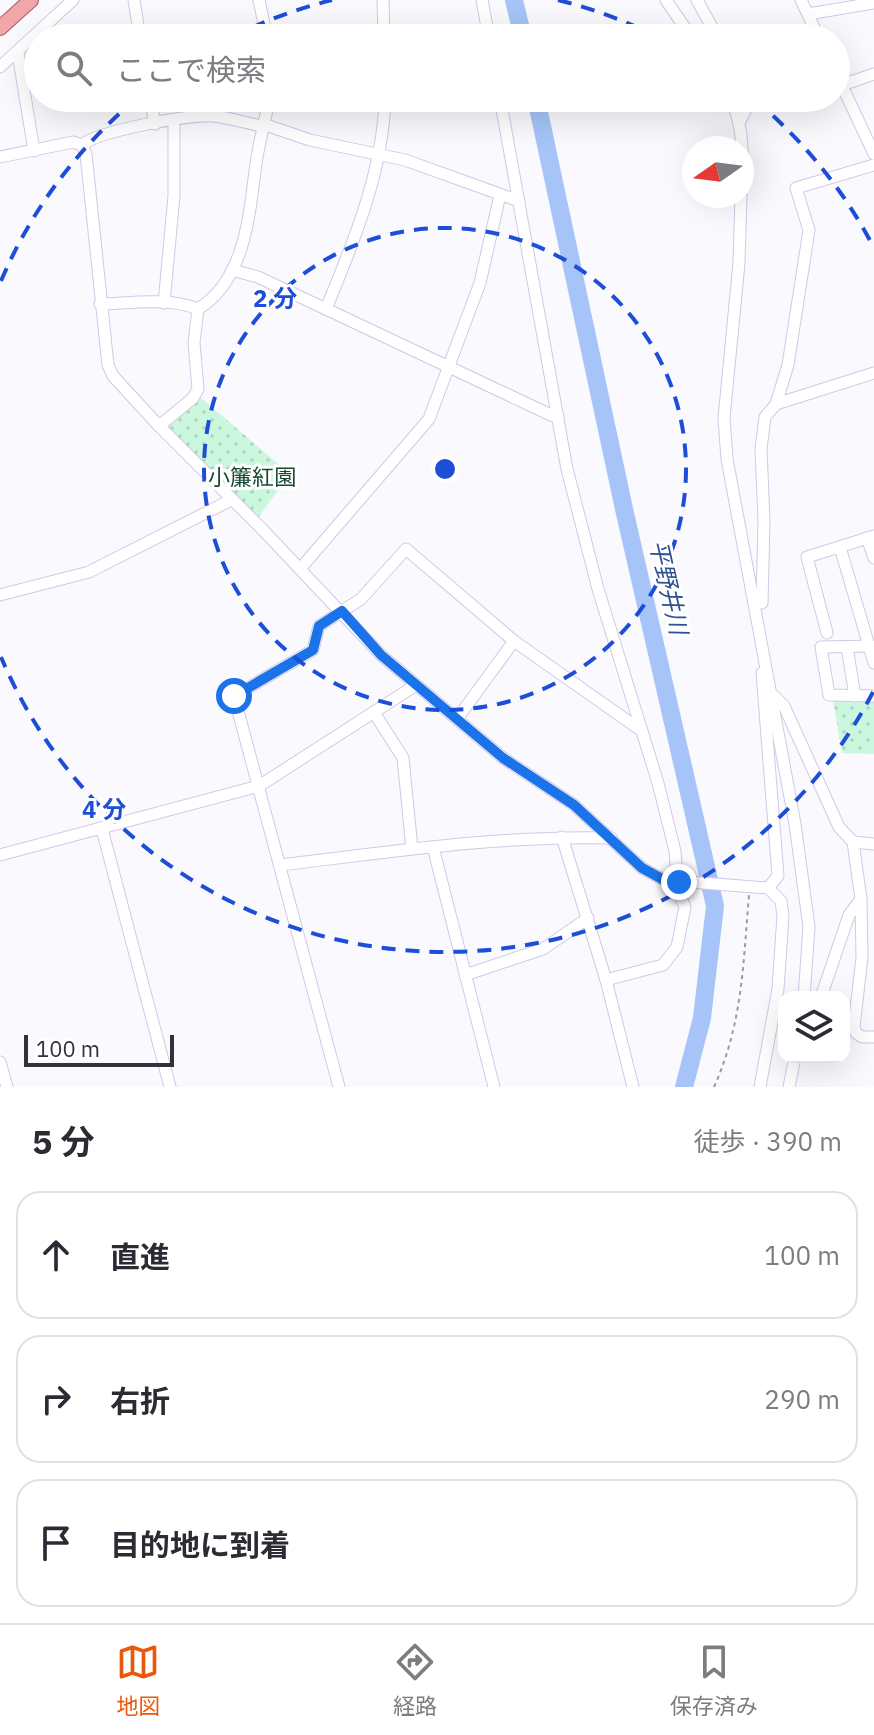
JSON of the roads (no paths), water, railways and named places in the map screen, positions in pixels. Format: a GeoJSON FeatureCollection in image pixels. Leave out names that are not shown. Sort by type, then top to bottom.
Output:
{"type":"FeatureCollection","features":[{"type":"Feature","properties":{"kind":"main road"},"geometry":{"type":"LineString","coordinates":[[0,28],[31,0]]}},
{"type":"Feature","properties":{"kind":"street"},"geometry":{"type":"LineString","coordinates":[[48,24],[73,0]]}},
{"type":"Feature","properties":{"kind":"street"},"geometry":{"type":"LineString","coordinates":[[134,0],[138,24]]}},
{"type":"Feature","properties":{"kind":"street"},"geometry":{"type":"LineString","coordinates":[[259,0],[264,24]]}},
{"type":"Feature","properties":{"kind":"street"},"geometry":{"type":"LineString","coordinates":[[383,0],[384,24]]}},
{"type":"Feature","properties":{"kind":"street"},"geometry":{"type":"LineString","coordinates":[[482,0],[486,24]]}},
{"type":"Feature","properties":{"kind":"street"},"geometry":{"type":"LineString","coordinates":[[666,0],[682,24]]}},
{"type":"Feature","properties":{"kind":"street"},"geometry":{"type":"LineString","coordinates":[[697,0],[710,24]]}},
{"type":"Feature","properties":{"kind":"street"},"geometry":{"type":"LineString","coordinates":[[801,0],[813,24]]}},
{"type":"Feature","properties":{"kind":"street"},"geometry":{"type":"LineString","coordinates":[[808,14],[874,3]]}},
{"type":"Feature","properties":{"kind":"street"},"geometry":{"type":"LineString","coordinates":[[0,67],[24,47]]}},
{"type":"Feature","properties":{"kind":"street"},"geometry":{"type":"LineString","coordinates":[[18,53],[24,90]]}},
{"type":"Feature","properties":{"kind":"street"},"geometry":{"type":"LineString","coordinates":[[850,82],[874,74]]}},
{"type":"Feature","properties":{"kind":"street"},"geometry":{"type":"LineString","coordinates":[[850,102],[874,154]]}},
{"type":"Feature","properties":{"kind":"street"},"geometry":{"type":"LineString","coordinates":[[28,112],[34,151]]}},
{"type":"Feature","properties":{"kind":"street"},"geometry":{"type":"LineString","coordinates":[[153,112],[155,124]]}},
{"type":"Feature","properties":{"kind":"street"},"geometry":{"type":"LineString","coordinates":[[198,309],[209,303],[232,270],[247,232],[266,112]]}},
{"type":"Feature","properties":{"kind":"street"},"geometry":{"type":"LineString","coordinates":[[326,309],[362,223],[365,201],[380,154],[384,112]]}},
{"type":"Feature","properties":{"kind":"street"},"geometry":{"type":"LineString","coordinates":[[503,112],[567,469],[683,882],[678,891],[685,907],[677,947],[663,965],[606,980]]}},
{"type":"Feature","properties":{"kind":"street"},"geometry":{"type":"LineString","coordinates":[[736,112],[741,136]]}},
{"type":"Feature","properties":{"kind":"street"},"geometry":{"type":"LineString","coordinates":[[740,121],[744,112]]}},
{"type":"Feature","properties":{"kind":"street"},"geometry":{"type":"LineString","coordinates":[[82,145],[90,138],[126,128],[212,116],[405,160],[519,201]]}},
{"type":"Feature","properties":{"kind":"street"},"geometry":{"type":"LineString","coordinates":[[164,303],[174,196],[174,120]]}},
{"type":"Feature","properties":{"kind":"street"},"geometry":{"type":"LineString","coordinates":[[0,157],[73,142],[82,145],[86,154],[108,365],[113,376],[381,655],[503,758],[574,805],[642,868],[664,880],[768,888],[781,901],[783,916],[778,989],[760,1087]]}},
{"type":"Feature","properties":{"kind":"street"},"geometry":{"type":"LineString","coordinates":[[768,888],[778,876],[762,672],[764,521],[761,449],[765,417],[776,404],[792,350],[809,230],[796,188],[874,165]]}},
{"type":"Feature","properties":{"kind":"street"},"geometry":{"type":"LineString","coordinates":[[300,569],[429,419],[480,283],[500,195]]}},
{"type":"Feature","properties":{"kind":"street"},"geometry":{"type":"LineString","coordinates":[[741,208],[739,263],[724,418],[727,459],[795,824],[809,927],[804,991]]}},
{"type":"Feature","properties":{"kind":"street"},"geometry":{"type":"LineString","coordinates":[[232,270],[258,277],[558,416]]}},
{"type":"Feature","properties":{"kind":"street"},"geometry":{"type":"LineString","coordinates":[[100,304],[186,304],[198,309]]}},
{"type":"Feature","properties":{"kind":"street"},"geometry":{"type":"LineString","coordinates":[[159,426],[193,398],[198,389],[194,335],[198,309]]}},
{"type":"Feature","properties":{"kind":"street"},"geometry":{"type":"LineString","coordinates":[[776,404],[874,373]]}},
{"type":"Feature","properties":{"kind":"street"},"geometry":{"type":"LineString","coordinates":[[0,595],[89,572],[231,500]]}},
{"type":"Feature","properties":{"kind":"street"},"geometry":{"type":"LineString","coordinates":[[827,633],[807,557],[871,537],[874,558]]}},
{"type":"Feature","properties":{"kind":"street"},"geometry":{"type":"LineString","coordinates":[[840,547],[872,646],[874,663]]}},
{"type":"Feature","properties":{"kind":"street"},"geometry":{"type":"LineString","coordinates":[[339,1087],[234,696],[313,650],[319,626],[361,599],[406,549],[514,641],[642,732]]}},
{"type":"Feature","properties":{"kind":"street"},"geometry":{"type":"LineString","coordinates":[[457,719],[514,641]]}},
{"type":"Feature","properties":{"kind":"street"},"geometry":{"type":"LineString","coordinates":[[872,646],[821,647],[829,695],[874,696]]}},
{"type":"Feature","properties":{"kind":"street"},"geometry":{"type":"LineString","coordinates":[[847,647],[855,696]]}},
{"type":"Feature","properties":{"kind":"street"},"geometry":{"type":"LineString","coordinates":[[0,855],[259,786],[416,685]]}},
{"type":"Feature","properties":{"kind":"street"},"geometry":{"type":"LineString","coordinates":[[773,695],[784,706],[839,827],[853,842],[861,899],[862,957],[854,1027],[862,1037],[874,1037]]}},
{"type":"Feature","properties":{"kind":"street"},"geometry":{"type":"LineString","coordinates":[[375,714],[403,758],[412,849]]}},
{"type":"Feature","properties":{"kind":"street"},"geometry":{"type":"LineString","coordinates":[[102,829],[170,1087]]}},
{"type":"Feature","properties":{"kind":"street"},"geometry":{"type":"LineString","coordinates":[[280,865],[433,847],[562,837],[611,838]]}},
{"type":"Feature","properties":{"kind":"street"},"geometry":{"type":"LineString","coordinates":[[562,837],[606,980],[633,1087]]}},
{"type":"Feature","properties":{"kind":"street"},"geometry":{"type":"LineString","coordinates":[[853,842],[874,844]]}},
{"type":"Feature","properties":{"kind":"street"},"geometry":{"type":"LineString","coordinates":[[433,847],[494,1087]]}},
{"type":"Feature","properties":{"kind":"street"},"geometry":{"type":"LineString","coordinates":[[823,991],[849,915],[861,899]]}},
{"type":"Feature","properties":{"kind":"street"},"geometry":{"type":"LineString","coordinates":[[465,975],[543,949],[588,918]]}},
{"type":"Feature","properties":{"kind":"street"},"geometry":{"type":"LineString","coordinates":[[0,1062],[7,1087]]}},
{"type":"Feature","properties":{"kind":"street"},"geometry":{"type":"LineString","coordinates":[[789,1087],[796,1063]]}},
{"type":"Feature","properties":{"kind":"waterway","name":"平野井川"},"geometry":{"type":"LineString","coordinates":[[514,0],[520,24]]}},
{"type":"Feature","properties":{"kind":"waterway","name":"平野井川"},"geometry":{"type":"LineString","coordinates":[[539,112],[624,509],[715,906],[702,1018],[684,1087]]}},
{"type":"Feature","properties":{"kind":"park label","name":"小簾紅園"},"geometry":{"type":"Point","coordinates":[252,476]}}]}
